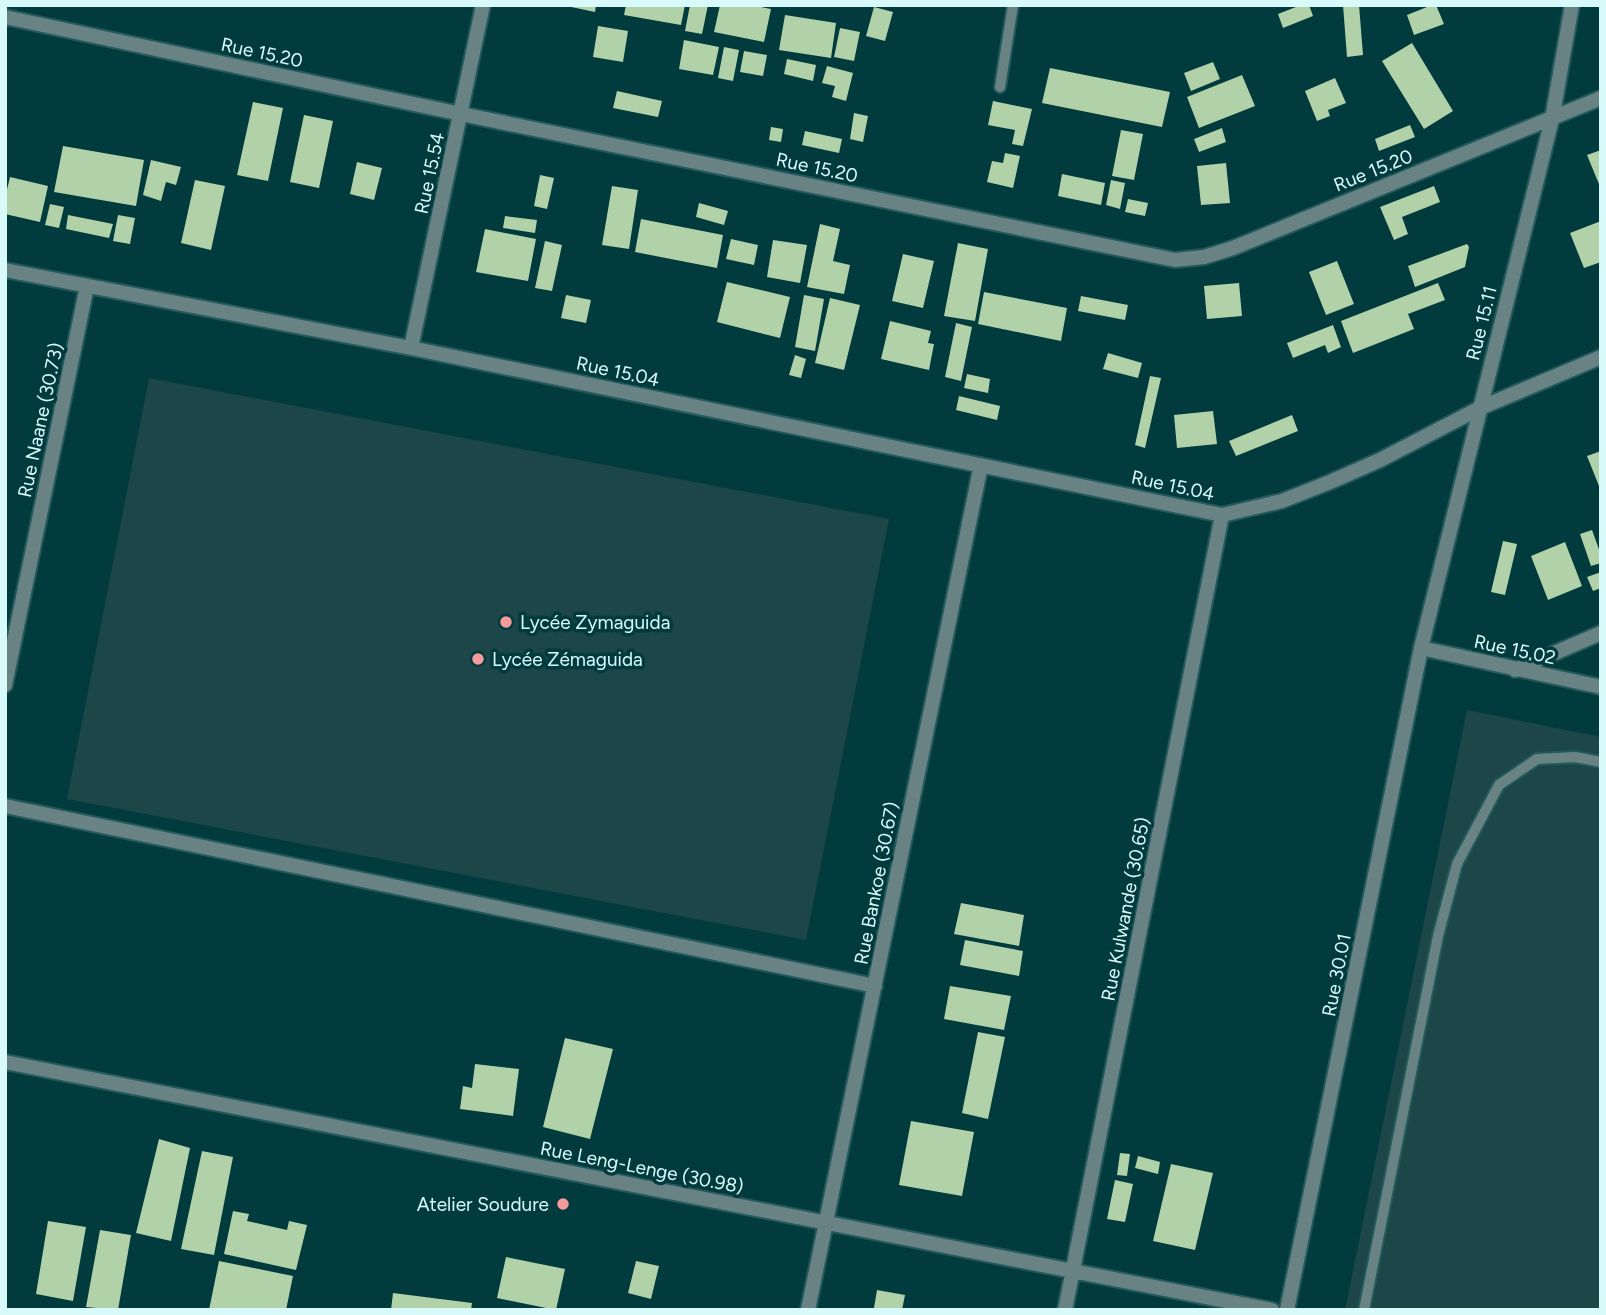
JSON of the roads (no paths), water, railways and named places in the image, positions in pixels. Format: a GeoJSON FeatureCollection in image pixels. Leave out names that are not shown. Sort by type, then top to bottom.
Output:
{"type":"FeatureCollection","features":[{"type":"Feature","properties":{"kind":"street","name":"Rue 15.54"},"geometry":{"type":"LineString","coordinates":[[411,348],[483,5]]}},
{"type":"Feature","properties":{"kind":"street","name":"Rue 15.11"},"geometry":{"type":"LineString","coordinates":[[1422,648],[1552,119],[1572,5]]}},
{"type":"Feature","properties":{"kind":"street","name":"Rue 15.20"},"geometry":{"type":"LineString","coordinates":[[5,17],[461,114],[1175,260],[1204,257],[1233,248],[1601,98]]}},
{"type":"Feature","properties":{"kind":"street","name":"Rue 15.04"},"geometry":{"type":"LineString","coordinates":[[5,270],[411,348],[1222,515]]}},
{"type":"Feature","properties":{"kind":"street","name":"Rue Naane (30.73)"},"geometry":{"type":"LineString","coordinates":[[5,685],[87,286]]}},
{"type":"Feature","properties":{"kind":"street"},"geometry":{"type":"LineString","coordinates":[[1222,515],[1282,501],[1330,482],[1380,460],[1480,408],[1601,357]]}},
{"type":"Feature","properties":{"kind":"street","name":"Rue Bankoe (30.67)"},"geometry":{"type":"LineString","coordinates":[[808,1310],[981,465]]}},
{"type":"Feature","properties":{"kind":"street","name":"Rue Kulwande (30.65)"},"geometry":{"type":"LineString","coordinates":[[1065,1310],[1222,515]]}},
{"type":"Feature","properties":{"kind":"street"},"geometry":{"type":"LineString","coordinates":[[1515,670],[1601,634]]}},
{"type":"Feature","properties":{"kind":"street","name":"Rue 15.02"},"geometry":{"type":"LineString","coordinates":[[1422,648],[1601,687]]}},
{"type":"Feature","properties":{"kind":"street","name":"Rue 30.01"},"geometry":{"type":"LineString","coordinates":[[1287,1310],[1422,648]]}},
{"type":"Feature","properties":{"kind":"street"},"geometry":{"type":"LineString","coordinates":[[5,806],[875,986]]}},
{"type":"Feature","properties":{"kind":"street","name":"Rue Leng-Lenge (30.98)"},"geometry":{"type":"LineString","coordinates":[[5,1062],[1272,1310]]}},
{"type":"Feature","properties":{"kind":"lane"},"geometry":{"type":"LineString","coordinates":[[1000,87],[1013,5]]}},
{"type":"Feature","properties":{"kind":"lane"},"geometry":{"type":"LineString","coordinates":[[1364,1310],[1438,936],[1457,864],[1499,785],[1537,759],[1575,757],[1601,762]]}},
{"type":"Feature","properties":{"kind":"place","name":"Lycée Zymaguida"},"geometry":{"type":"Point","coordinates":[506,622]}},
{"type":"Feature","properties":{"kind":"place","name":"Lycée Zémaguida"},"geometry":{"type":"Point","coordinates":[478,659]}},
{"type":"Feature","properties":{"kind":"place","name":"Atelier Soudure"},"geometry":{"type":"Point","coordinates":[563,1204]}}]}
